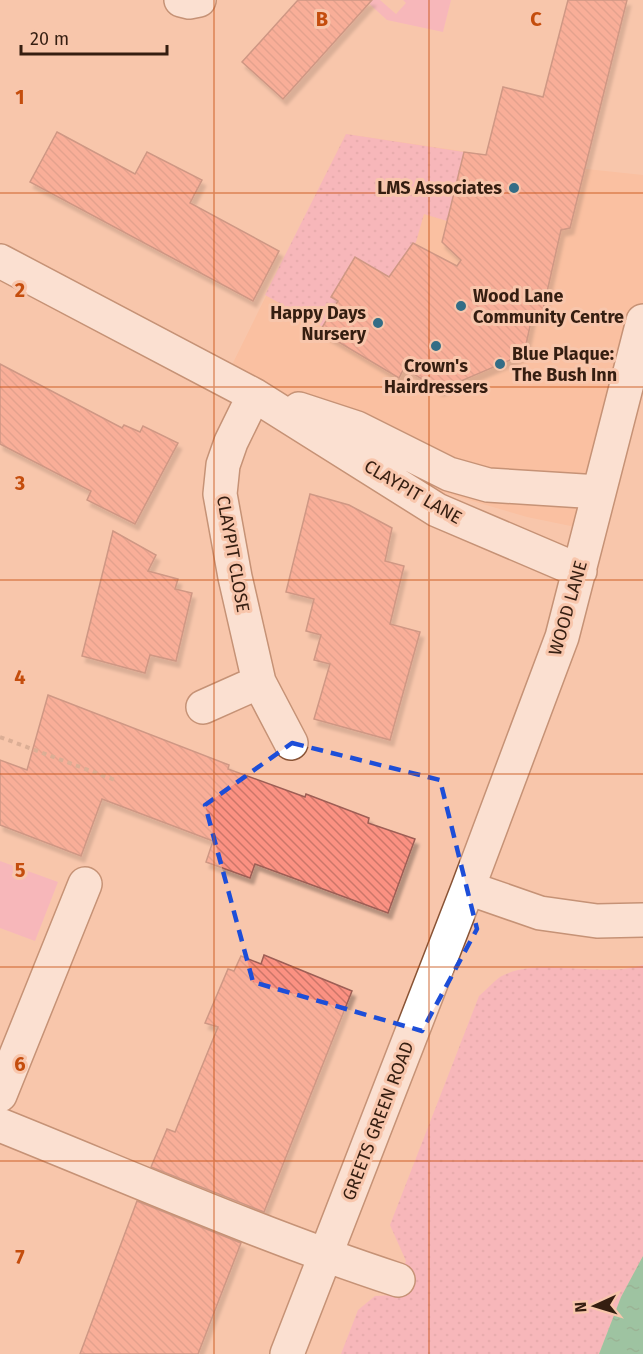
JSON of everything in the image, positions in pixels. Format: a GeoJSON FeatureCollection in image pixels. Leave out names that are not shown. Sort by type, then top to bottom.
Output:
{"type":"FeatureCollection","features":[{"type":"Feature","properties":{"kind":"street"},"geometry":{"type":"LineString","coordinates":[[181,0],[189,2],[199,0]]}},
{"type":"Feature","properties":{"kind":"street","name":"CLAYPIT LANE"},"geometry":{"type":"LineString","coordinates":[[0,261],[254,395],[437,510],[580,571]]}},
{"type":"Feature","properties":{"kind":"street","name":"WOOD LANE"},"geometry":{"type":"LineString","coordinates":[[468,888],[562,637],[643,321]]}},
{"type":"Feature","properties":{"kind":"street","name":"CLAYPIT LANE"},"geometry":{"type":"LineString","coordinates":[[254,395],[357,428],[449,474],[488,484],[599,492]]}},
{"type":"Feature","properties":{"kind":"street","name":"CLAYPIT CLOSE"},"geometry":{"type":"LineString","coordinates":[[254,395],[222,465],[220,494],[235,577],[259,682],[291,743]]}},
{"type":"Feature","properties":{"kind":"street"},"geometry":{"type":"LineString","coordinates":[[203,707],[259,682]]}},
{"type":"Feature","properties":{"kind":"street"},"geometry":{"type":"LineString","coordinates":[[0,1095],[85,884]]}},
{"type":"Feature","properties":{"kind":"street"},"geometry":{"type":"LineString","coordinates":[[468,888],[540,913],[597,921],[643,920]]}},
{"type":"Feature","properties":{"kind":"street","name":"GREETS GREEN ROAD"},"geometry":{"type":"LineString","coordinates":[[287,1354],[468,888]]}},
{"type":"Feature","properties":{"kind":"street"},"geometry":{"type":"LineString","coordinates":[[0,1125],[326,1255],[398,1280]]}},
{"type":"Feature","properties":{"kind":"path"},"geometry":{"type":"LineString","coordinates":[[0,737],[115,780]]}},
{"type":"Feature","properties":{"kind":"highlighted area"},"geometry":{"type":"Polygon","coordinates":[[[292,743],[440,780],[477,929],[422,1031],[253,982],[205,805],[292,743]]]}},
{"type":"Feature","properties":{"kind":"shaded area"},"geometry":{"type":"Polygon","coordinates":[[[365,0],[380,0],[396,14],[406,3],[403,0],[451,0],[443,32],[387,20],[365,0]]]}},
{"type":"Feature","properties":{"kind":"shaded area"},"geometry":{"type":"Polygon","coordinates":[[[346,134],[577,168],[643,175],[643,321],[590,530],[527,517],[442,492],[225,379],[346,134]]]}},
{"type":"Feature","properties":{"kind":"shaded area"},"geometry":{"type":"Polygon","coordinates":[[[346,134],[464,152],[447,221],[424,214],[416,242],[411,247],[397,281],[365,263],[350,265],[331,296],[338,301],[323,327],[265,295],[346,134]]]}},
{"type":"Feature","properties":{"kind":"shaded area"},"geometry":{"type":"Polygon","coordinates":[[[0,861],[58,882],[35,941],[0,928],[0,861]]]}},
{"type":"Feature","properties":{"kind":"shaded area"},"geometry":{"type":"Polygon","coordinates":[[[643,965],[643,1256],[621,1297],[599,1354],[341,1354],[358,1310],[375,1296],[393,1295],[406,1261],[390,1225],[479,996],[500,977],[515,971],[550,967],[607,970],[643,965]]]}},
{"type":"Feature","properties":{"kind":"water"},"geometry":{"type":"Polygon","coordinates":[[[643,1256],[643,1354],[599,1354],[621,1297],[643,1256]]]}},
{"type":"Feature","properties":{"kind":"building"},"geometry":{"type":"Polygon","coordinates":[[[298,0],[372,0],[283,99],[242,62],[298,0]]]}},
{"type":"Feature","properties":{"kind":"building"},"geometry":{"type":"Polygon","coordinates":[[[568,0],[627,0],[570,228],[561,230],[542,314],[533,312],[524,354],[440,390],[404,368],[399,378],[320,331],[338,301],[331,297],[355,257],[389,277],[413,243],[457,266],[461,260],[442,242],[464,152],[486,155],[503,87],[543,97],[568,0]]]}},
{"type":"Feature","properties":{"kind":"building"},"geometry":{"type":"Polygon","coordinates":[[[57,132],[135,174],[147,152],[202,180],[190,203],[279,251],[253,301],[30,182],[57,132]]]}},
{"type":"Feature","properties":{"kind":"building"},"geometry":{"type":"Polygon","coordinates":[[[0,364],[122,428],[124,425],[140,432],[143,426],[178,443],[135,524],[87,500],[91,491],[0,444],[0,364]]]}},
{"type":"Feature","properties":{"kind":"building"},"geometry":{"type":"Polygon","coordinates":[[[310,494],[349,505],[392,528],[385,561],[404,566],[390,624],[420,632],[390,740],[314,719],[330,664],[314,660],[321,635],[306,631],[314,599],[286,592],[310,494]]]}},
{"type":"Feature","properties":{"kind":"building"},"geometry":{"type":"Polygon","coordinates":[[[113,531],[156,555],[148,571],[178,579],[175,589],[192,593],[176,661],[150,655],[145,673],[82,656],[113,531]]]}},
{"type":"Feature","properties":{"kind":"building"},"geometry":{"type":"Polygon","coordinates":[[[48,695],[229,765],[228,769],[305,797],[306,794],[369,818],[368,823],[415,839],[388,913],[255,864],[250,878],[206,862],[213,841],[102,799],[81,856],[0,825],[0,760],[27,770],[48,695]]]}},
{"type":"Feature","properties":{"kind":"building"},"geometry":{"type":"Polygon","coordinates":[[[264,955],[352,991],[264,1212],[151,1167],[167,1129],[175,1132],[218,1027],[205,1023],[228,969],[234,971],[241,956],[261,964],[264,955]]]}},
{"type":"Feature","properties":{"kind":"building"},"geometry":{"type":"Polygon","coordinates":[[[137,1201],[241,1243],[198,1354],[80,1354],[137,1201]]]}},
{"type":"Feature","properties":{"kind":"place","name":"LMS Associates"},"geometry":{"type":"Point","coordinates":[514,188]}},
{"type":"Feature","properties":{"kind":"place","name":"Wood Lane Community Centre"},"geometry":{"type":"Point","coordinates":[461,306]}},
{"type":"Feature","properties":{"kind":"place","name":"Happy Days Nursery"},"geometry":{"type":"Point","coordinates":[378,323]}},
{"type":"Feature","properties":{"kind":"place","name":"Crown's Hairdressers"},"geometry":{"type":"Point","coordinates":[436,346]}},
{"type":"Feature","properties":{"kind":"place","name":"Blue Plaque: The Bush Inn"},"geometry":{"type":"Point","coordinates":[500,364]}}]}
